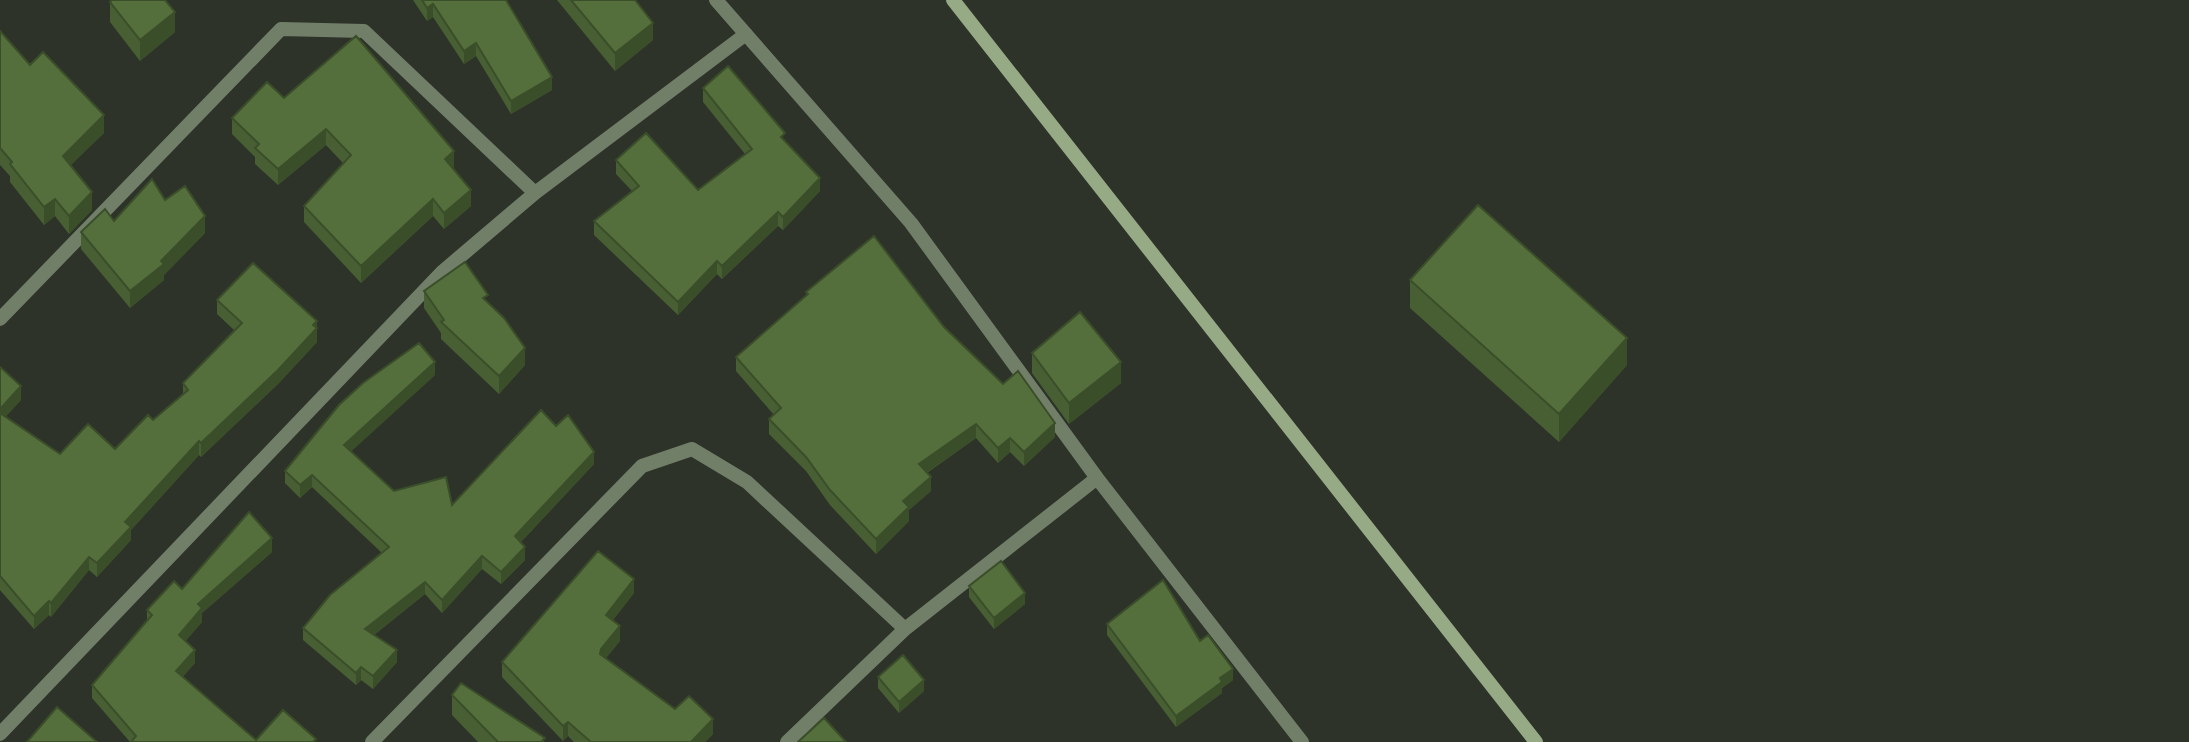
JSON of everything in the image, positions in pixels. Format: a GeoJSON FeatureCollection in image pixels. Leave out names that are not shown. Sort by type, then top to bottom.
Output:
{"type":"FeatureCollection","features":[{"type":"Feature","properties":{"kind":"main road"},"geometry":{"type":"LineString","coordinates":[[953,0],[1536,742]]}},
{"type":"Feature","properties":{"kind":"street"},"geometry":{"type":"LineString","coordinates":[[716,0],[911,223],[1097,478],[1302,742]]}},
{"type":"Feature","properties":{"kind":"street"},"geometry":{"type":"LineString","coordinates":[[0,318],[281,29],[363,31],[534,193]]}},
{"type":"Feature","properties":{"kind":"street"},"geometry":{"type":"LineString","coordinates":[[0,734],[442,272],[534,193],[746,34]]}},
{"type":"Feature","properties":{"kind":"street"},"geometry":{"type":"LineString","coordinates":[[372,742],[642,466],[692,449],[747,482],[905,629]]}},
{"type":"Feature","properties":{"kind":"street"},"geometry":{"type":"LineString","coordinates":[[787,742],[905,629],[1097,478]]}},
{"type":"Feature","properties":{"kind":"building"},"geometry":{"type":"Polygon","coordinates":[[[165,0],[175,12],[140,40],[110,2],[165,0]]]}},
{"type":"Feature","properties":{"kind":"building"},"geometry":{"type":"Polygon","coordinates":[[[422,0],[506,0],[552,77],[511,101],[476,43],[464,51],[433,4],[427,8],[422,0]]]}},
{"type":"Feature","properties":{"kind":"building"},"geometry":{"type":"Polygon","coordinates":[[[571,0],[635,0],[653,23],[615,53],[571,0]]]}},
{"type":"Feature","properties":{"kind":"building"},"geometry":{"type":"Polygon","coordinates":[[[0,31],[30,65],[43,52],[104,115],[63,156],[92,192],[69,216],[55,199],[44,207],[0,148],[0,31]]]}},
{"type":"Feature","properties":{"kind":"building"},"geometry":{"type":"Polygon","coordinates":[[[356,36],[454,151],[445,159],[471,190],[444,213],[433,199],[361,266],[304,206],[351,155],[326,129],[278,169],[255,148],[259,144],[232,118],[267,82],[284,98],[356,36]]]}},
{"type":"Feature","properties":{"kind":"building"},"geometry":{"type":"Polygon","coordinates":[[[728,66],[785,133],[781,137],[820,178],[783,217],[778,212],[722,266],[717,261],[678,302],[594,221],[639,186],[616,160],[646,133],[698,190],[752,149],[703,88],[728,66]]]}},
{"type":"Feature","properties":{"kind":"building"},"geometry":{"type":"Polygon","coordinates":[[[152,179],[165,200],[185,186],[205,216],[161,261],[164,264],[130,291],[81,232],[105,209],[114,221],[152,179]]]}},
{"type":"Feature","properties":{"kind":"building"},"geometry":{"type":"Polygon","coordinates":[[[1478,205],[1627,338],[1559,414],[1410,280],[1478,205]]]}},
{"type":"Feature","properties":{"kind":"building"},"geometry":{"type":"Polygon","coordinates":[[[874,236],[944,327],[1003,384],[1018,371],[1055,423],[1024,452],[1010,438],[998,448],[976,424],[919,464],[931,477],[903,501],[909,507],[876,539],[830,490],[806,457],[769,419],[781,408],[736,357],[808,294],[806,292],[874,236]]]}},
{"type":"Feature","properties":{"kind":"building"},"geometry":{"type":"Polygon","coordinates":[[[465,262],[488,295],[483,298],[504,318],[525,348],[499,376],[441,322],[444,320],[424,291],[465,262]]]}},
{"type":"Feature","properties":{"kind":"building"},"geometry":{"type":"Polygon","coordinates":[[[253,263],[317,321],[313,325],[317,328],[278,370],[201,443],[199,441],[125,522],[131,527],[97,563],[89,557],[51,603],[49,601],[34,616],[0,576],[0,413],[60,454],[88,424],[115,449],[148,415],[153,420],[188,390],[183,383],[242,323],[217,300],[253,263]]]}},
{"type":"Feature","properties":{"kind":"building"},"geometry":{"type":"Polygon","coordinates":[[[1080,312],[1121,362],[1069,403],[1032,353],[1080,312]]]}},
{"type":"Feature","properties":{"kind":"building"},"geometry":{"type":"Polygon","coordinates":[[[419,343],[435,362],[344,445],[394,491],[446,477],[452,505],[541,410],[556,426],[568,415],[594,452],[515,536],[525,547],[501,572],[482,556],[442,600],[425,582],[365,629],[397,650],[373,676],[361,667],[356,673],[303,628],[330,595],[389,547],[312,475],[300,485],[285,471],[339,405],[363,383],[419,343]]]}},
{"type":"Feature","properties":{"kind":"building"},"geometry":{"type":"Polygon","coordinates":[[[0,367],[21,386],[0,409],[0,367]]]}},
{"type":"Feature","properties":{"kind":"building"},"geometry":{"type":"Polygon","coordinates":[[[249,512],[272,538],[198,604],[202,608],[179,635],[195,650],[176,671],[256,740],[283,710],[316,739],[313,742],[131,742],[136,736],[92,685],[152,615],[147,610],[174,581],[182,589],[249,512]]]}},
{"type":"Feature","properties":{"kind":"building"},"geometry":{"type":"Polygon","coordinates":[[[598,551],[634,579],[606,615],[620,626],[600,654],[675,709],[689,696],[713,719],[691,742],[591,742],[568,722],[563,726],[502,662],[598,551]]]}},
{"type":"Feature","properties":{"kind":"building"},"geometry":{"type":"Polygon","coordinates":[[[1001,561],[1025,593],[994,618],[969,586],[1001,561]]]}},
{"type":"Feature","properties":{"kind":"building"},"geometry":{"type":"Polygon","coordinates":[[[1163,580],[1200,641],[1208,635],[1233,669],[1220,678],[1222,682],[1176,716],[1107,624],[1163,580]]]}},
{"type":"Feature","properties":{"kind":"building"},"geometry":{"type":"Polygon","coordinates":[[[903,655],[924,680],[899,702],[878,677],[903,655]]]}},
{"type":"Feature","properties":{"kind":"building"},"geometry":{"type":"Polygon","coordinates":[[[461,683],[545,738],[541,742],[498,742],[452,695],[461,683]]]}},
{"type":"Feature","properties":{"kind":"building"},"geometry":{"type":"Polygon","coordinates":[[[57,707],[97,742],[27,742],[57,707]]]}},
{"type":"Feature","properties":{"kind":"building"},"geometry":{"type":"Polygon","coordinates":[[[824,718],[846,742],[798,742],[824,718]]]}}]}
